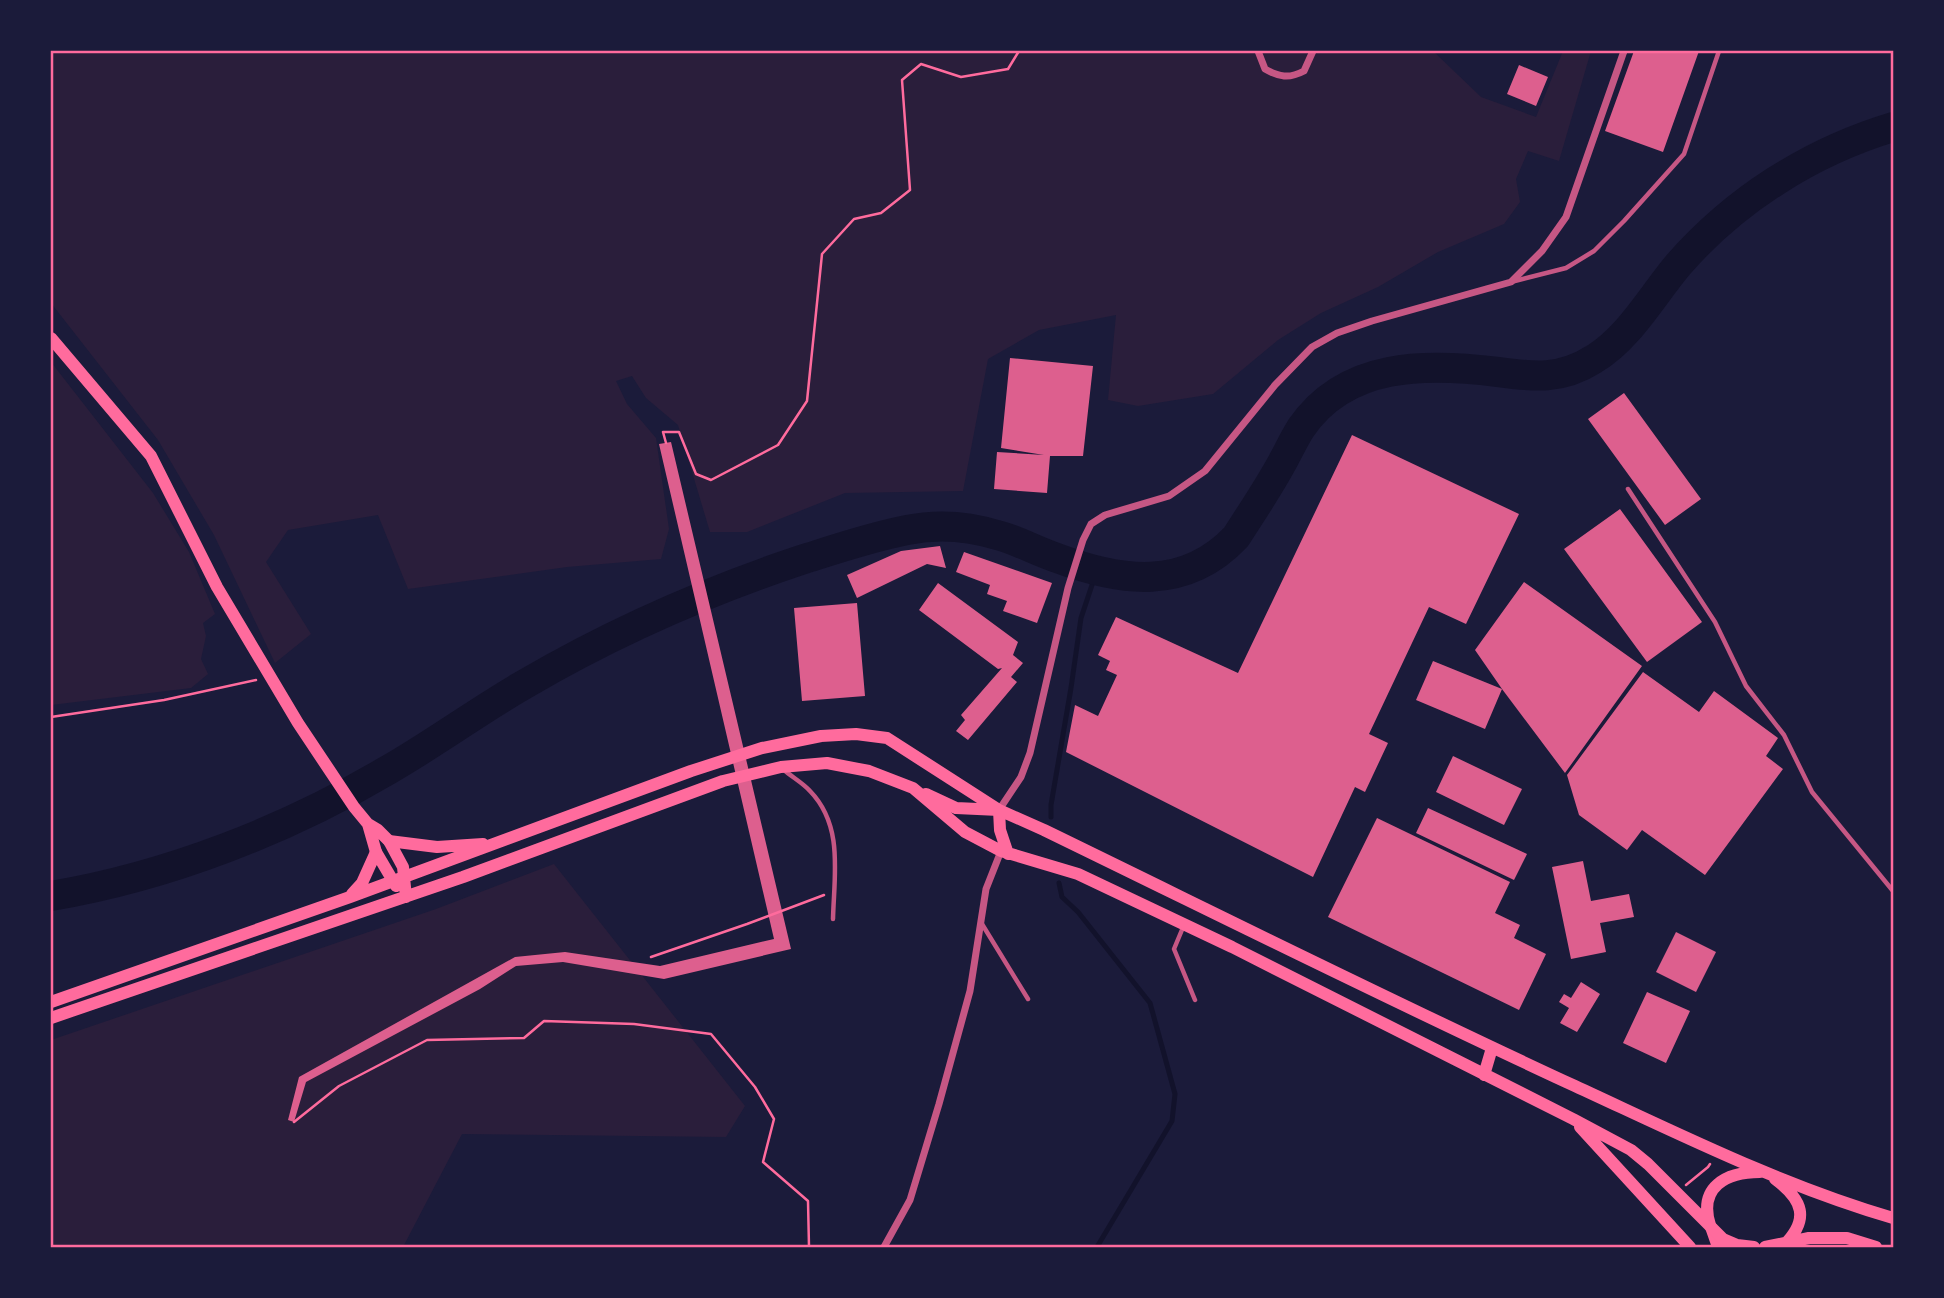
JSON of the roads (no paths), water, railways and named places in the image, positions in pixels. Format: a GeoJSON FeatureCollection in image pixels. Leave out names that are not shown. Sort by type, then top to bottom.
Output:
{"type":"FeatureCollection","features":[{"type":"Feature","properties":{"kind":"main road"},"geometry":{"type":"LineString","coordinates":[[51,338],[151,456],[218,587],[320,759],[354,807],[368,824],[389,841],[401,860],[398,879]]}},
{"type":"Feature","properties":{"kind":"main road"},"geometry":{"type":"LineString","coordinates":[[51,1002],[350,897],[691,771],[762,748],[821,736],[856,734],[887,738],[999,810],[1492,1048],[1765,1172],[1861,1209],[1893,1218]]}},
{"type":"Feature","properties":{"kind":"main road"},"geometry":{"type":"LineString","coordinates":[[51,1018],[406,897],[723,781],[781,767],[827,763],[869,771],[956,808],[999,810]]}},
{"type":"Feature","properties":{"kind":"main road"},"geometry":{"type":"LineString","coordinates":[[913,788],[964,832],[1004,853],[1078,874],[1573,1119],[1640,1157],[1723,1239],[1737,1245],[1754,1247]]}},
{"type":"Feature","properties":{"kind":"main road"},"geometry":{"type":"LineString","coordinates":[[999,810],[1004,853]]}},
{"type":"Feature","properties":{"kind":"main road"},"geometry":{"type":"LineString","coordinates":[[368,824],[376,852],[398,879],[406,897]]}},
{"type":"Feature","properties":{"kind":"main road"},"geometry":{"type":"LineString","coordinates":[[389,841],[437,847],[500,842]]}},
{"type":"Feature","properties":{"kind":"main road"},"geometry":{"type":"LineString","coordinates":[[350,897],[362,883],[376,852]]}},
{"type":"Feature","properties":{"kind":"main road"},"geometry":{"type":"LineString","coordinates":[[1484,1075],[1492,1048]]}},
{"type":"Feature","properties":{"kind":"main road"},"geometry":{"type":"LineString","coordinates":[[1573,1119],[1690,1247]]}},
{"type":"Feature","properties":{"kind":"main road"},"geometry":{"type":"LineString","coordinates":[[1718,1247],[1706,1212],[1710,1193],[1727,1177],[1742,1172],[1765,1172],[1788,1189],[1798,1207],[1799,1227],[1784,1246]]}},
{"type":"Feature","properties":{"kind":"main road"},"geometry":{"type":"LineString","coordinates":[[1765,1247],[1784,1246],[1810,1238],[1847,1238],[1877,1247]]}},
{"type":"Feature","properties":{"kind":"street"},"geometry":{"type":"LineString","coordinates":[[1258,51],[1265,69],[1278,76],[1294,77],[1304,71],[1312,51]]}},
{"type":"Feature","properties":{"kind":"street"},"geometry":{"type":"LineString","coordinates":[[999,810],[1021,776],[1030,753],[1068,588],[1083,540],[1091,524],[1105,515],[1170,496],[1205,471],[1275,386],[1312,347],[1336,333],[1511,282],[1542,251],[1566,217],[1625,51]]}},
{"type":"Feature","properties":{"kind":"street"},"geometry":{"type":"LineString","coordinates":[[884,1247],[910,1200],[970,991],[986,889],[1004,853]]}},
{"type":"Feature","properties":{"kind":"lane"},"geometry":{"type":"LineString","coordinates":[[1511,282],[1566,268],[1594,251],[1624,221],[1684,154],[1719,51]]}},
{"type":"Feature","properties":{"kind":"lane"},"geometry":{"type":"LineString","coordinates":[[1628,489],[1715,622],[1746,686],[1784,735],[1812,792],[1893,891]]}},
{"type":"Feature","properties":{"kind":"lane"},"geometry":{"type":"LineString","coordinates":[[781,767],[811,792],[828,816],[834,834],[833,919]]}},
{"type":"Feature","properties":{"kind":"lane"},"geometry":{"type":"LineString","coordinates":[[980,920],[1028,999]]}},
{"type":"Feature","properties":{"kind":"lane"},"geometry":{"type":"LineString","coordinates":[[1185,925],[1174,949],[1195,1000]]}},
{"type":"Feature","properties":{"kind":"waterway"},"geometry":{"type":"LineString","coordinates":[[51,896],[183,863],[268,831],[349,792],[525,684],[625,631],[730,586],[867,540],[918,528],[952,527],[1004,537],[1081,566],[1128,576],[1174,574],[1196,566],[1236,537],[1301,428],[1319,406],[1341,390],[1364,379],[1416,368],[1471,369],[1535,376],[1559,374],[1582,366],[1618,340],[1700,241],[1749,199],[1832,150],[1893,127]]}},
{"type":"Feature","properties":{"kind":"waterway"},"geometry":{"type":"LineString","coordinates":[[1051,817],[1081,618],[1097,570]]}},
{"type":"Feature","properties":{"kind":"waterway"},"geometry":{"type":"LineString","coordinates":[[1059,883],[1062,897],[1078,912],[1150,1003],[1175,1094],[1172,1121],[1097,1247]]}}]}
